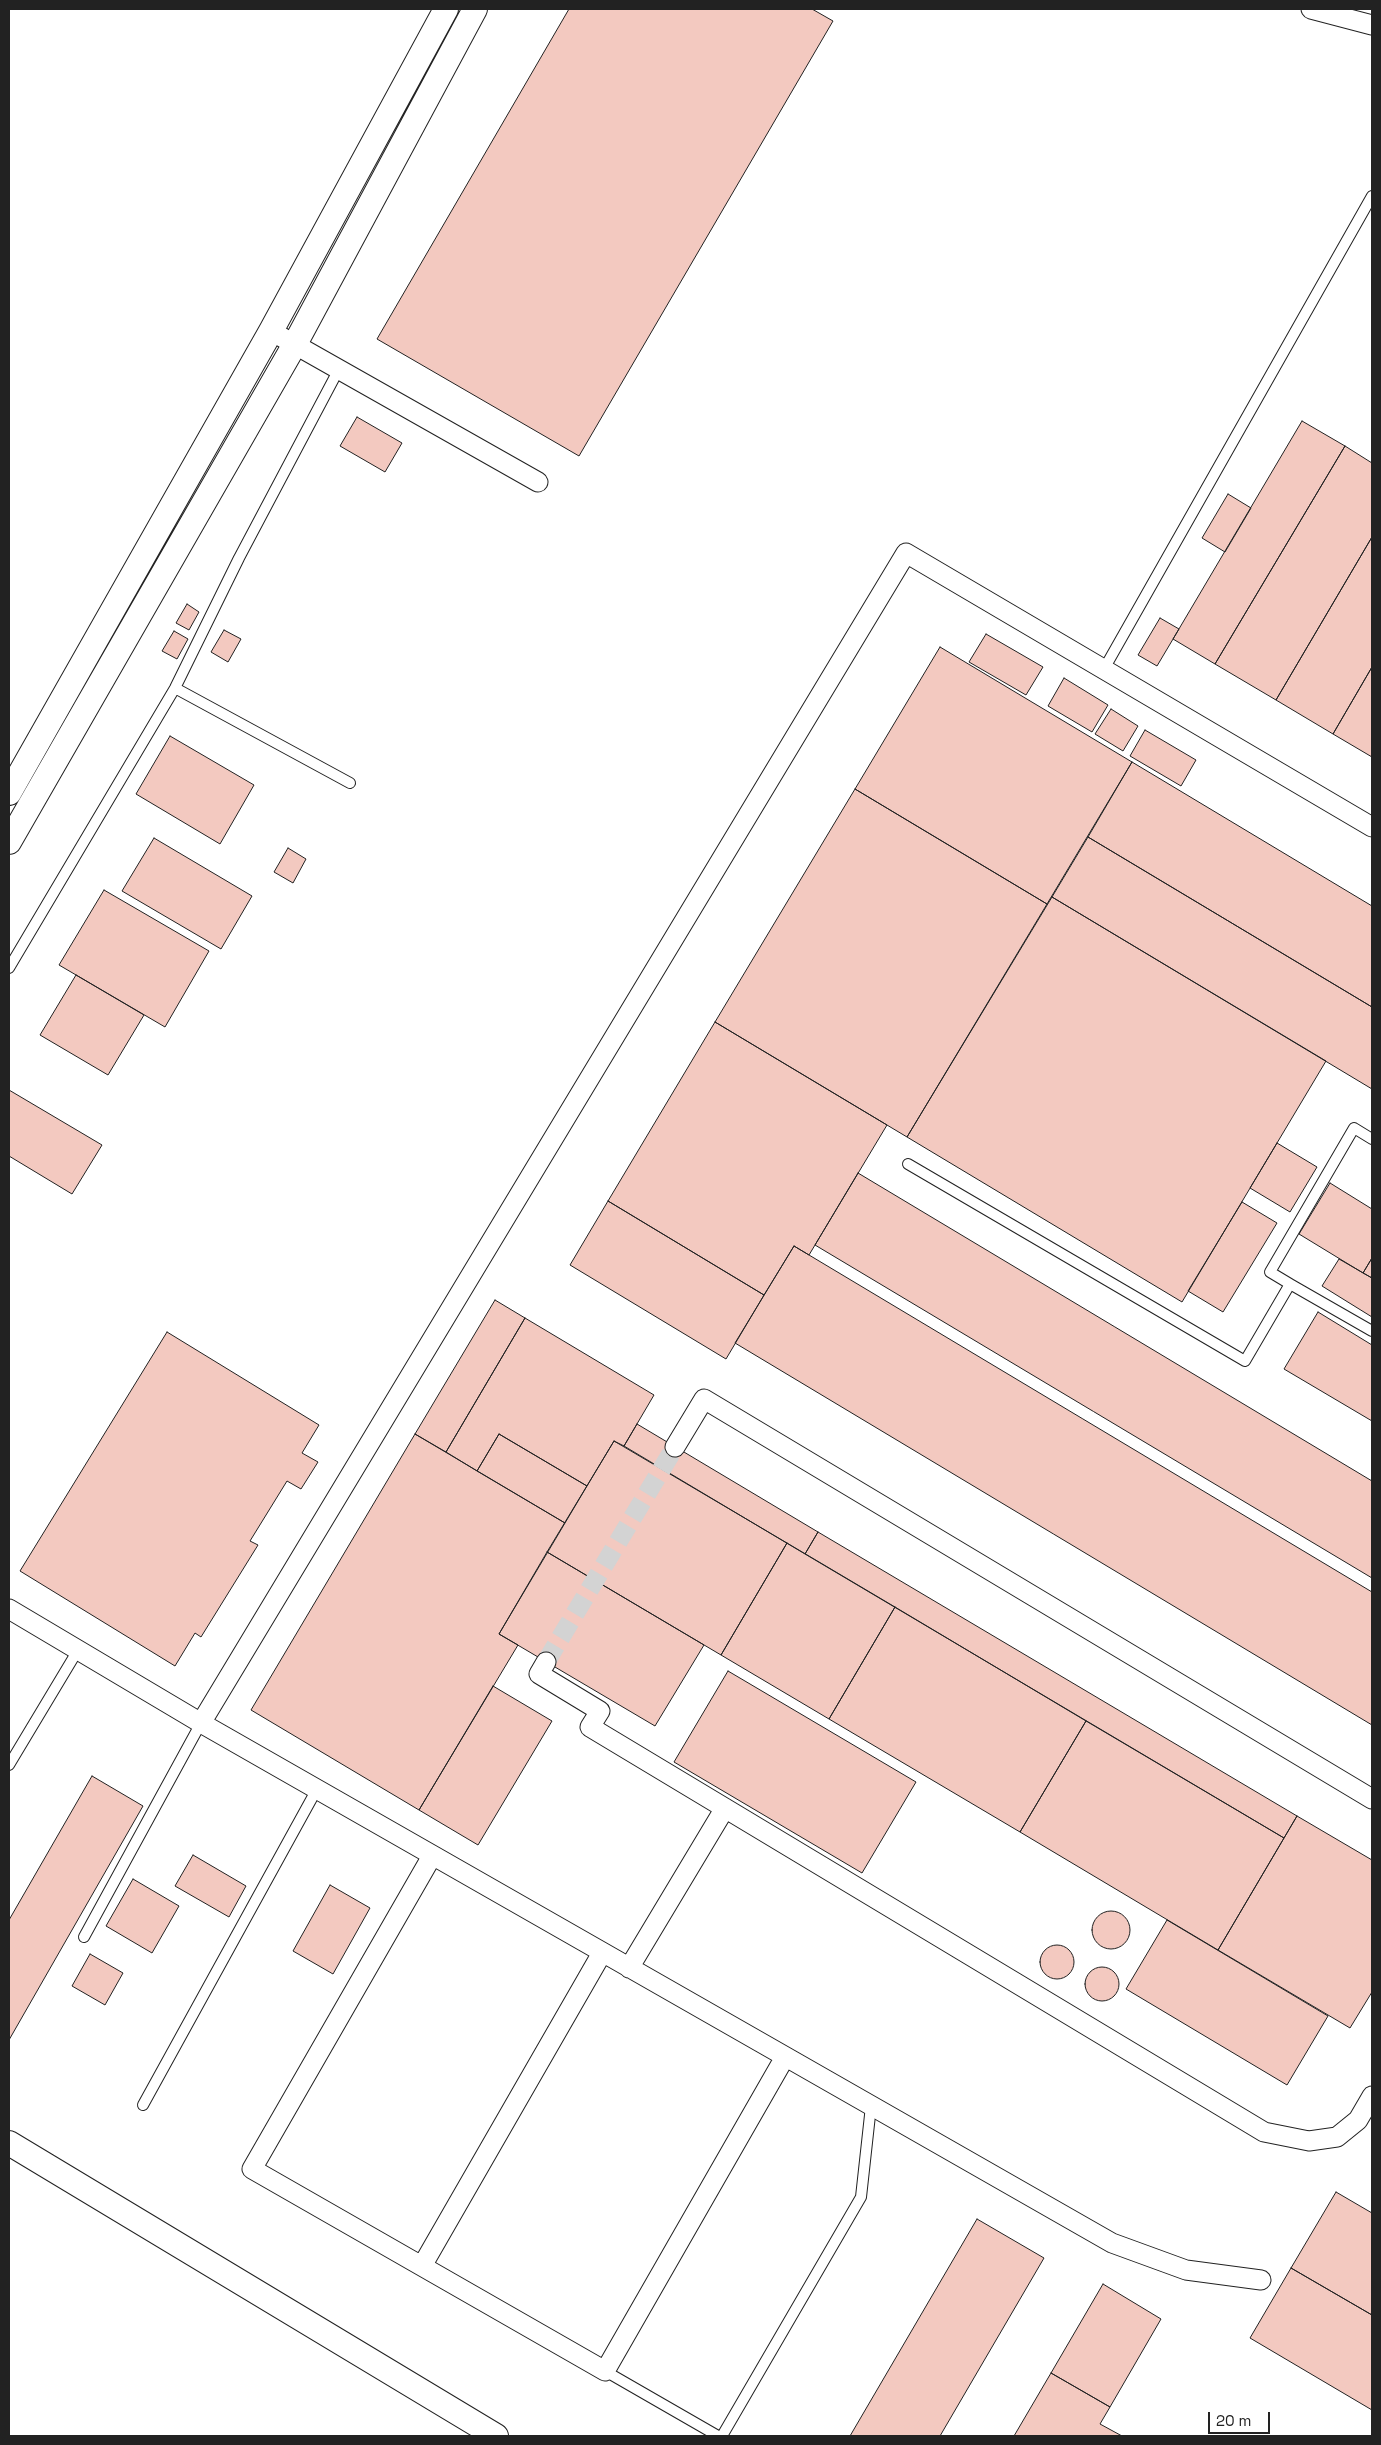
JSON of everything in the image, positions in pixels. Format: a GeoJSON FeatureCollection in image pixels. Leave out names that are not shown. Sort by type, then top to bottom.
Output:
{"type":"FeatureCollection","features":[{"type":"Feature","properties":{"kind":"street"},"geometry":{"type":"LineString","coordinates":[[9,793],[271,331],[446,9]]}},
{"type":"Feature","properties":{"kind":"street"},"geometry":{"type":"LineString","coordinates":[[9,842],[295,344],[475,9]]}},
{"type":"Feature","properties":{"kind":"street"},"geometry":{"type":"LineString","coordinates":[[1310,9],[1372,24]]}},
{"type":"Feature","properties":{"kind":"street"},"geometry":{"type":"LineString","coordinates":[[271,331],[538,482]]}},
{"type":"Feature","properties":{"kind":"street"},"geometry":{"type":"LineString","coordinates":[[201,1724],[906,553],[1372,827]]}},
{"type":"Feature","properties":{"kind":"street"},"geometry":{"type":"LineString","coordinates":[[675,1447],[704,1398],[1372,1799]]}},
{"type":"Feature","properties":{"kind":"street"},"geometry":{"type":"LineString","coordinates":[[9,1609],[201,1724],[1112,2243],[1186,2270],[1261,2280]]}},
{"type":"Feature","properties":{"kind":"street"},"geometry":{"type":"LineString","coordinates":[[546,1662],[539,1674],[600,1710],[590,1727],[1264,2132],[1309,2141],[1337,2138],[1358,2120],[1372,2096]]}},
{"type":"Feature","properties":{"kind":"street"},"geometry":{"type":"LineString","coordinates":[[629,1968],[726,1808]]}},
{"type":"Feature","properties":{"kind":"street"},"geometry":{"type":"LineString","coordinates":[[432,1856],[252,2169],[605,2371],[785,2057]]}},
{"type":"Feature","properties":{"kind":"street"},"geometry":{"type":"LineString","coordinates":[[422,2266],[602,1953]]}},
{"type":"Feature","properties":{"kind":"street"},"geometry":{"type":"LineString","coordinates":[[9,2143],[496,2436]]}},
{"type":"Feature","properties":{"kind":"lane"},"geometry":{"type":"LineString","coordinates":[[1104,669],[1372,196]]}},
{"type":"Feature","properties":{"kind":"lane"},"geometry":{"type":"LineString","coordinates":[[9,968],[175,688],[240,558],[339,369]]}},
{"type":"Feature","properties":{"kind":"lane"},"geometry":{"type":"LineString","coordinates":[[175,688],[350,783]]}},
{"type":"Feature","properties":{"kind":"lane"},"geometry":{"type":"LineString","coordinates":[[1372,1139],[1354,1128],[1270,1272],[1372,1331]]}},
{"type":"Feature","properties":{"kind":"lane"},"geometry":{"type":"LineString","coordinates":[[908,1164],[1245,1361],[1290,1284]]}},
{"type":"Feature","properties":{"kind":"lane"},"geometry":{"type":"LineString","coordinates":[[9,1765],[78,1650]]}},
{"type":"Feature","properties":{"kind":"lane"},"geometry":{"type":"LineString","coordinates":[[84,1937],[201,1724]]}},
{"type":"Feature","properties":{"kind":"lane"},"geometry":{"type":"LineString","coordinates":[[144,2105],[317,1790]]}},
{"type":"Feature","properties":{"kind":"lane"},"geometry":{"type":"LineString","coordinates":[[722,2436],[861,2197],[871,2106]]}},
{"type":"Feature","properties":{"kind":"lane"},"geometry":{"type":"LineString","coordinates":[[605,2371],[718,2436]]}},
{"type":"Feature","properties":{"kind":"building"},"geometry":{"type":"Polygon","coordinates":[[[569,9],[812,9],[833,21],[579,456],[377,339],[569,9]]]}},
{"type":"Feature","properties":{"kind":"building"},"geometry":{"type":"Polygon","coordinates":[[[357,417],[402,443],[385,472],[340,446],[357,417]]]}},
{"type":"Feature","properties":{"kind":"building"},"geometry":{"type":"Polygon","coordinates":[[[1302,421],[1345,446],[1215,664],[1173,639],[1302,421]]]}},
{"type":"Feature","properties":{"kind":"building"},"geometry":{"type":"Polygon","coordinates":[[[1345,446],[1372,463],[1372,537],[1276,700],[1215,664],[1345,446]]]}},
{"type":"Feature","properties":{"kind":"building"},"geometry":{"type":"Polygon","coordinates":[[[1228,494],[1251,508],[1225,552],[1202,538],[1228,494]]]}},
{"type":"Feature","properties":{"kind":"building"},"geometry":{"type":"Polygon","coordinates":[[[1372,537],[1372,667],[1333,734],[1276,700],[1372,537]]]}},
{"type":"Feature","properties":{"kind":"building"},"geometry":{"type":"Polygon","coordinates":[[[187,604],[199,612],[189,630],[176,623],[187,604]]]}},
{"type":"Feature","properties":{"kind":"building"},"geometry":{"type":"Polygon","coordinates":[[[1160,618],[1179,629],[1157,666],[1138,655],[1160,618]]]}},
{"type":"Feature","properties":{"kind":"building"},"geometry":{"type":"Polygon","coordinates":[[[224,630],[241,639],[228,662],[211,652],[224,630]]]}},
{"type":"Feature","properties":{"kind":"building"},"geometry":{"type":"Polygon","coordinates":[[[174,631],[188,639],[177,659],[162,651],[174,631]]]}},
{"type":"Feature","properties":{"kind":"building"},"geometry":{"type":"Polygon","coordinates":[[[986,634],[1043,667],[1026,695],[969,662],[986,634]]]}},
{"type":"Feature","properties":{"kind":"building"},"geometry":{"type":"Polygon","coordinates":[[[940,647],[1132,762],[1047,904],[855,789],[940,647]]]}},
{"type":"Feature","properties":{"kind":"building"},"geometry":{"type":"Polygon","coordinates":[[[1372,667],[1372,757],[1333,734],[1372,667]]]}},
{"type":"Feature","properties":{"kind":"building"},"geometry":{"type":"Polygon","coordinates":[[[1064,678],[1108,705],[1092,732],[1048,706],[1064,678]]]}},
{"type":"Feature","properties":{"kind":"building"},"geometry":{"type":"Polygon","coordinates":[[[1111,709],[1138,726],[1123,751],[1095,734],[1111,709]]]}},
{"type":"Feature","properties":{"kind":"building"},"geometry":{"type":"Polygon","coordinates":[[[1145,730],[1196,760],[1181,786],[1130,756],[1145,730]]]}},
{"type":"Feature","properties":{"kind":"building"},"geometry":{"type":"Polygon","coordinates":[[[170,736],[254,785],[220,844],[136,794],[170,736]]]}},
{"type":"Feature","properties":{"kind":"building"},"geometry":{"type":"Polygon","coordinates":[[[1132,762],[1372,906],[1372,1007],[1088,837],[1132,762]]]}},
{"type":"Feature","properties":{"kind":"building"},"geometry":{"type":"Polygon","coordinates":[[[855,789],[1047,904],[907,1137],[715,1022],[855,789]]]}},
{"type":"Feature","properties":{"kind":"building"},"geometry":{"type":"Polygon","coordinates":[[[1088,837],[1372,1007],[1372,1089],[1052,897],[1088,837]]]}},
{"type":"Feature","properties":{"kind":"building"},"geometry":{"type":"Polygon","coordinates":[[[154,838],[252,896],[221,949],[122,891],[154,838]]]}},
{"type":"Feature","properties":{"kind":"building"},"geometry":{"type":"Polygon","coordinates":[[[288,848],[306,859],[293,883],[274,872],[288,848]]]}},
{"type":"Feature","properties":{"kind":"building"},"geometry":{"type":"Polygon","coordinates":[[[104,890],[209,951],[165,1027],[59,965],[104,890]]]}},
{"type":"Feature","properties":{"kind":"building"},"geometry":{"type":"Polygon","coordinates":[[[1052,897],[1326,1061],[1182,1302],[907,1137],[1052,897]]]}},
{"type":"Feature","properties":{"kind":"building"},"geometry":{"type":"Polygon","coordinates":[[[76,975],[144,1015],[108,1075],[40,1035],[76,975]]]}},
{"type":"Feature","properties":{"kind":"building"},"geometry":{"type":"Polygon","coordinates":[[[715,1022],[887,1125],[809,1255],[794,1246],[764,1295],[608,1201],[715,1022]]]}},
{"type":"Feature","properties":{"kind":"building"},"geometry":{"type":"Polygon","coordinates":[[[9,1090],[102,1145],[72,1194],[9,1156],[9,1090]]]}},
{"type":"Feature","properties":{"kind":"building"},"geometry":{"type":"Polygon","coordinates":[[[1277,1143],[1317,1167],[1290,1212],[1250,1188],[1277,1143]]]}},
{"type":"Feature","properties":{"kind":"building"},"geometry":{"type":"Polygon","coordinates":[[[858,1173],[1372,1481],[1372,1578],[815,1245],[858,1173]]]}},
{"type":"Feature","properties":{"kind":"building"},"geometry":{"type":"Polygon","coordinates":[[[1330,1183],[1372,1209],[1372,1258],[1363,1273],[1299,1234],[1330,1183]]]}},
{"type":"Feature","properties":{"kind":"building"},"geometry":{"type":"Polygon","coordinates":[[[608,1201],[764,1295],[726,1359],[570,1265],[608,1201]]]}},
{"type":"Feature","properties":{"kind":"building"},"geometry":{"type":"Polygon","coordinates":[[[1242,1202],[1277,1223],[1223,1312],[1188,1291],[1242,1202]]]}},
{"type":"Feature","properties":{"kind":"building"},"geometry":{"type":"Polygon","coordinates":[[[794,1246],[1372,1592],[1372,1725],[735,1343],[794,1246]]]}},
{"type":"Feature","properties":{"kind":"building"},"geometry":{"type":"Polygon","coordinates":[[[1372,1258],[1372,1278],[1363,1273],[1372,1258]]]}},
{"type":"Feature","properties":{"kind":"building"},"geometry":{"type":"Polygon","coordinates":[[[1339,1259],[1372,1278],[1372,1317],[1322,1286],[1339,1259]]]}},
{"type":"Feature","properties":{"kind":"building"},"geometry":{"type":"Polygon","coordinates":[[[495,1300],[525,1318],[446,1452],[415,1434],[495,1300]]]}},
{"type":"Feature","properties":{"kind":"building"},"geometry":{"type":"Polygon","coordinates":[[[1318,1312],[1372,1345],[1372,1421],[1284,1369],[1318,1312]]]}},
{"type":"Feature","properties":{"kind":"building"},"geometry":{"type":"Polygon","coordinates":[[[525,1318],[654,1395],[624,1446],[614,1441],[587,1486],[499,1434],[477,1471],[446,1452],[525,1318]]]}},
{"type":"Feature","properties":{"kind":"building"},"geometry":{"type":"Polygon","coordinates":[[[167,1332],[319,1425],[302,1453],[318,1462],[301,1489],[287,1481],[250,1541],[258,1545],[201,1637],[195,1633],[175,1666],[20,1571],[167,1332]]]}},
{"type":"Feature","properties":{"kind":"building"},"geometry":{"type":"Polygon","coordinates":[[[637,1424],[818,1532],[805,1554],[624,1446],[637,1424]]]}},
{"type":"Feature","properties":{"kind":"building"},"geometry":{"type":"Polygon","coordinates":[[[415,1434],[565,1523],[499,1634],[518,1645],[419,1810],[251,1710],[415,1434]]]}},
{"type":"Feature","properties":{"kind":"building"},"geometry":{"type":"Polygon","coordinates":[[[499,1434],[587,1486],[565,1523],[477,1471],[499,1434]]]}},
{"type":"Feature","properties":{"kind":"building"},"geometry":{"type":"Polygon","coordinates":[[[614,1441],[787,1543],[721,1655],[547,1552],[614,1441]]]}},
{"type":"Feature","properties":{"kind":"building"},"geometry":{"type":"Polygon","coordinates":[[[818,1532],[1297,1816],[1284,1838],[805,1554],[818,1532]]]}},
{"type":"Feature","properties":{"kind":"building"},"geometry":{"type":"Polygon","coordinates":[[[787,1543],[895,1607],[829,1719],[721,1655],[787,1543]]]}},
{"type":"Feature","properties":{"kind":"building"},"geometry":{"type":"Polygon","coordinates":[[[547,1552],[704,1645],[655,1726],[499,1634],[547,1552]]]}},
{"type":"Feature","properties":{"kind":"building"},"geometry":{"type":"Polygon","coordinates":[[[895,1607],[1086,1721],[1020,1832],[829,1719],[895,1607]]]}},
{"type":"Feature","properties":{"kind":"building"},"geometry":{"type":"Polygon","coordinates":[[[728,1671],[916,1782],[862,1873],[674,1762],[728,1671]]]}},
{"type":"Feature","properties":{"kind":"building"},"geometry":{"type":"Polygon","coordinates":[[[493,1686],[552,1721],[478,1845],[419,1810],[493,1686]]]}},
{"type":"Feature","properties":{"kind":"building"},"geometry":{"type":"Polygon","coordinates":[[[1086,1721],[1284,1838],[1218,1950],[1020,1832],[1086,1721]]]}},
{"type":"Feature","properties":{"kind":"building"},"geometry":{"type":"Polygon","coordinates":[[[92,1776],[143,1806],[9,2040],[9,1920],[92,1776]]]}},
{"type":"Feature","properties":{"kind":"building"},"geometry":{"type":"Polygon","coordinates":[[[1297,1816],[1372,1860],[1372,1992],[1350,2028],[1218,1950],[1297,1816]]]}},
{"type":"Feature","properties":{"kind":"building"},"geometry":{"type":"Polygon","coordinates":[[[193,1855],[246,1886],[229,1917],[175,1886],[193,1855]]]}},
{"type":"Feature","properties":{"kind":"building"},"geometry":{"type":"Polygon","coordinates":[[[133,1879],[179,1906],[152,1953],[106,1926],[133,1879]]]}},
{"type":"Feature","properties":{"kind":"building"},"geometry":{"type":"Polygon","coordinates":[[[330,1885],[370,1908],[333,1974],[293,1951],[330,1885]]]}},
{"type":"Feature","properties":{"kind":"building"},"geometry":{"type":"Polygon","coordinates":[[[1111,1911],[1125,1916],[1130,1930],[1125,1944],[1111,1949],[1097,1944],[1092,1930],[1097,1916],[1111,1911]]]}},
{"type":"Feature","properties":{"kind":"building"},"geometry":{"type":"Polygon","coordinates":[[[1167,1920],[1328,2016],[1287,2085],[1126,1989],[1167,1920]]]}},
{"type":"Feature","properties":{"kind":"building"},"geometry":{"type":"Polygon","coordinates":[[[1057,1945],[1069,1950],[1074,1962],[1069,1974],[1057,1979],[1045,1974],[1040,1962],[1045,1950],[1057,1945]]]}},
{"type":"Feature","properties":{"kind":"building"},"geometry":{"type":"Polygon","coordinates":[[[90,1954],[123,1973],[105,2005],[72,1986],[90,1954]]]}},
{"type":"Feature","properties":{"kind":"building"},"geometry":{"type":"Polygon","coordinates":[[[1102,1967],[1114,1972],[1119,1984],[1114,1996],[1102,2001],[1090,1996],[1085,1984],[1090,1972],[1102,1967]]]}},
{"type":"Feature","properties":{"kind":"building"},"geometry":{"type":"Polygon","coordinates":[[[1336,2192],[1372,2213],[1372,2315],[1291,2268],[1336,2192]]]}},
{"type":"Feature","properties":{"kind":"building"},"geometry":{"type":"Polygon","coordinates":[[[977,2219],[1044,2258],[940,2436],[850,2436],[977,2219]]]}},
{"type":"Feature","properties":{"kind":"building"},"geometry":{"type":"Polygon","coordinates":[[[1291,2268],[1372,2315],[1372,2410],[1250,2338],[1291,2268]]]}},
{"type":"Feature","properties":{"kind":"building"},"geometry":{"type":"Polygon","coordinates":[[[1103,2284],[1161,2319],[1110,2407],[1051,2373],[1103,2284]]]}},
{"type":"Feature","properties":{"kind":"building"},"geometry":{"type":"Polygon","coordinates":[[[1051,2373],[1110,2407],[1100,2424],[1122,2436],[1014,2436],[1051,2373]]]}},
{"type":"Feature","properties":{"kind":"tunnel"},"geometry":{"type":"LineString","coordinates":[[546,1662],[675,1447]]}}]}
